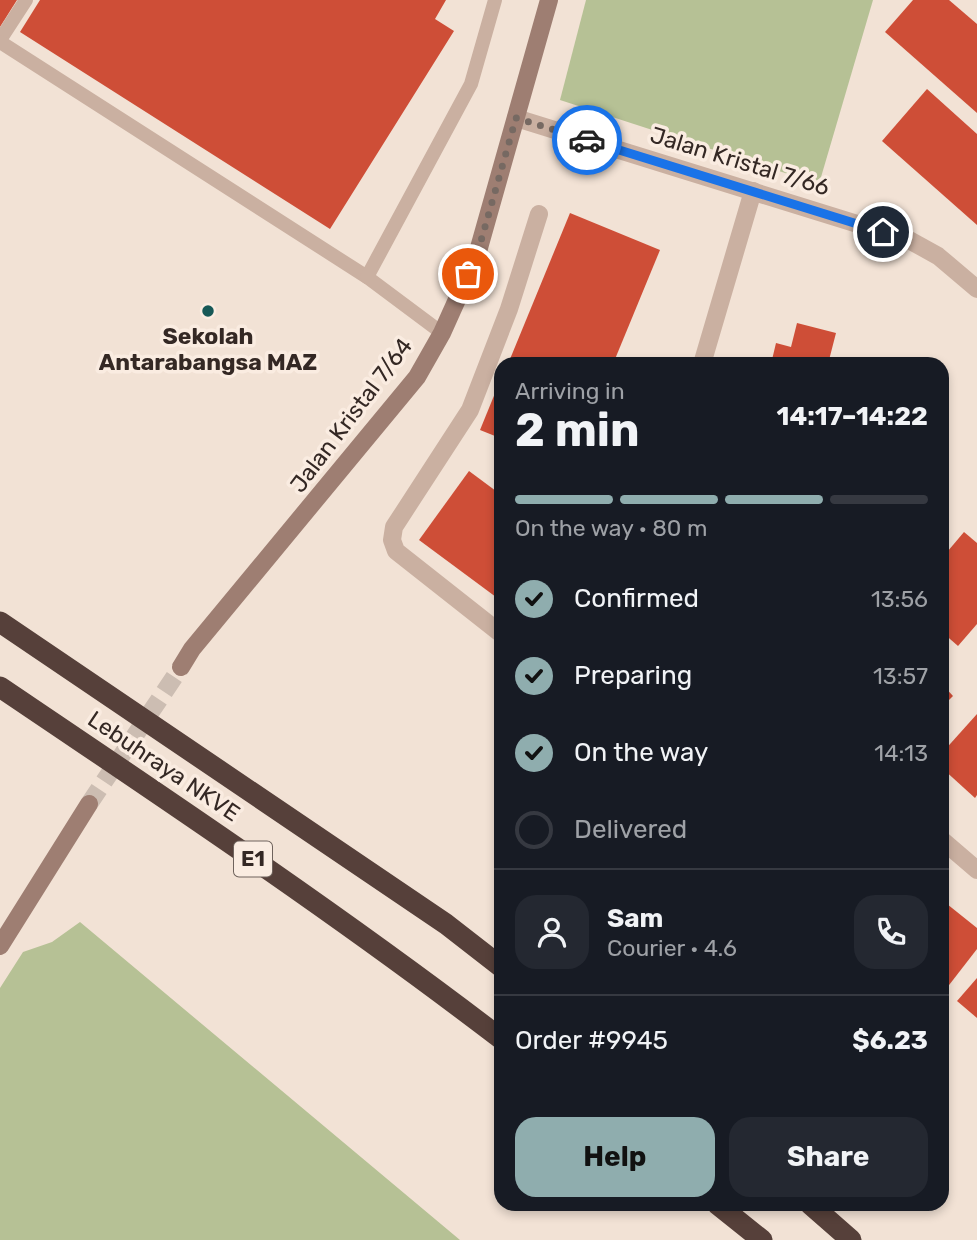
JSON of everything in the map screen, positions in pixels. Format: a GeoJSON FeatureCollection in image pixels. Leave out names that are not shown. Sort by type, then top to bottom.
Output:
{"type":"FeatureCollection","features":[{"type":"Feature","properties":{"kind":"highway","name":"Lebuhraya NKVE"},"geometry":{"type":"LineString","coordinates":[[0,622],[446,924],[494,961]]}},
{"type":"Feature","properties":{"kind":"highway","name":"Lebuhraya NKVE"},"geometry":{"type":"LineString","coordinates":[[0,687],[171,802],[397,960],[494,1033]]}},
{"type":"Feature","properties":{"kind":"highway"},"geometry":{"type":"LineString","coordinates":[[726,1211],[762,1240]]}},
{"type":"Feature","properties":{"kind":"highway"},"geometry":{"type":"LineString","coordinates":[[818,1211],[851,1240]]}},
{"type":"Feature","properties":{"kind":"street","name":"Jalan Kristal 7/64"},"geometry":{"type":"LineString","coordinates":[[181,667],[192,649],[416,377],[442,333],[477,255],[549,0]]}},
{"type":"Feature","properties":{"kind":"street","name":"Jalan Kristal 7/66"},"geometry":{"type":"LineString","coordinates":[[516,118],[909,240],[938,256],[977,289]]}},
{"type":"Feature","properties":{"kind":"street"},"geometry":{"type":"LineString","coordinates":[[704,357],[754,191]]}},
{"type":"Feature","properties":{"kind":"street"},"geometry":{"type":"LineString","coordinates":[[494,628],[396,551],[392,540],[394,527],[470,410],[509,309],[539,214]]}},
{"type":"Feature","properties":{"kind":"street"},"geometry":{"type":"LineString","coordinates":[[0,946],[55,854],[89,804]]}},
{"type":"Feature","properties":{"kind":"street"},"geometry":{"type":"LineString","coordinates":[[949,846],[977,870]]}},
{"type":"Feature","properties":{"kind":"lane"},"geometry":{"type":"LineString","coordinates":[[26,0],[0,41],[367,277],[442,333]]}},
{"type":"Feature","properties":{"kind":"lane"},"geometry":{"type":"LineString","coordinates":[[367,277],[471,84],[495,0]]}},
{"type":"Feature","properties":{"kind":"green space"},"geometry":{"type":"Polygon","coordinates":[[[586,0],[873,0],[819,184],[560,100],[586,0]]]}},
{"type":"Feature","properties":{"kind":"green space"},"geometry":{"type":"Polygon","coordinates":[[[80,922],[460,1240],[0,1240],[0,988],[23,952],[52,942],[80,922]]]}},
{"type":"Feature","properties":{"kind":"building"},"geometry":{"type":"Polygon","coordinates":[[[0,0],[17,0],[0,27],[0,0]]]}},
{"type":"Feature","properties":{"kind":"building"},"geometry":{"type":"Polygon","coordinates":[[[40,0],[446,0],[435,19],[454,31],[330,229],[20,32],[40,0]]]}},
{"type":"Feature","properties":{"kind":"building"},"geometry":{"type":"Polygon","coordinates":[[[913,0],[949,0],[977,24],[977,113],[885,32],[913,0]]]}},
{"type":"Feature","properties":{"kind":"building"},"geometry":{"type":"Polygon","coordinates":[[[927,89],[977,134],[977,225],[882,141],[927,89]]]}},
{"type":"Feature","properties":{"kind":"building"},"geometry":{"type":"Polygon","coordinates":[[[570,213],[660,250],[616,357],[511,357],[570,213]]]}},
{"type":"Feature","properties":{"kind":"building"},"geometry":{"type":"Polygon","coordinates":[[[797,323],[836,333],[830,357],[773,357],[776,343],[791,347],[797,323]]]}},
{"type":"Feature","properties":{"kind":"building"},"geometry":{"type":"Polygon","coordinates":[[[494,396],[494,436],[480,430],[494,396]]]}},
{"type":"Feature","properties":{"kind":"building"},"geometry":{"type":"Polygon","coordinates":[[[469,471],[494,490],[494,596],[419,540],[469,471]]]}},
{"type":"Feature","properties":{"kind":"building"},"geometry":{"type":"Polygon","coordinates":[[[964,532],[977,543],[977,624],[958,646],[949,638],[949,550],[964,532]]]}},
{"type":"Feature","properties":{"kind":"building"},"geometry":{"type":"Polygon","coordinates":[[[977,714],[975,798],[949,774],[949,745],[977,714]]]}},
{"type":"Feature","properties":{"kind":"building"},"geometry":{"type":"Polygon","coordinates":[[[949,906],[977,928],[977,949],[949,985],[949,906]]]}},
{"type":"Feature","properties":{"kind":"building"},"geometry":{"type":"Polygon","coordinates":[[[977,978],[977,1018],[957,1001],[977,978]]]}},
{"type":"Feature","properties":{"kind":"tunnel"},"geometry":{"type":"LineString","coordinates":[[89,804],[181,667]]}},
{"type":"Feature","properties":{"kind":"way so far"},"geometry":{"type":"LineString","coordinates":[[468,274],[477,255],[516,118],[587,140]]}},
{"type":"Feature","properties":{"kind":"place","name":"Sekolah Antarabangsa MAZ"},"geometry":{"type":"Point","coordinates":[208,311]}},
{"type":"Feature","properties":{"kind":"route"},"geometry":{"type":"LineString","coordinates":[[587,140],[883,232]]}}]}
